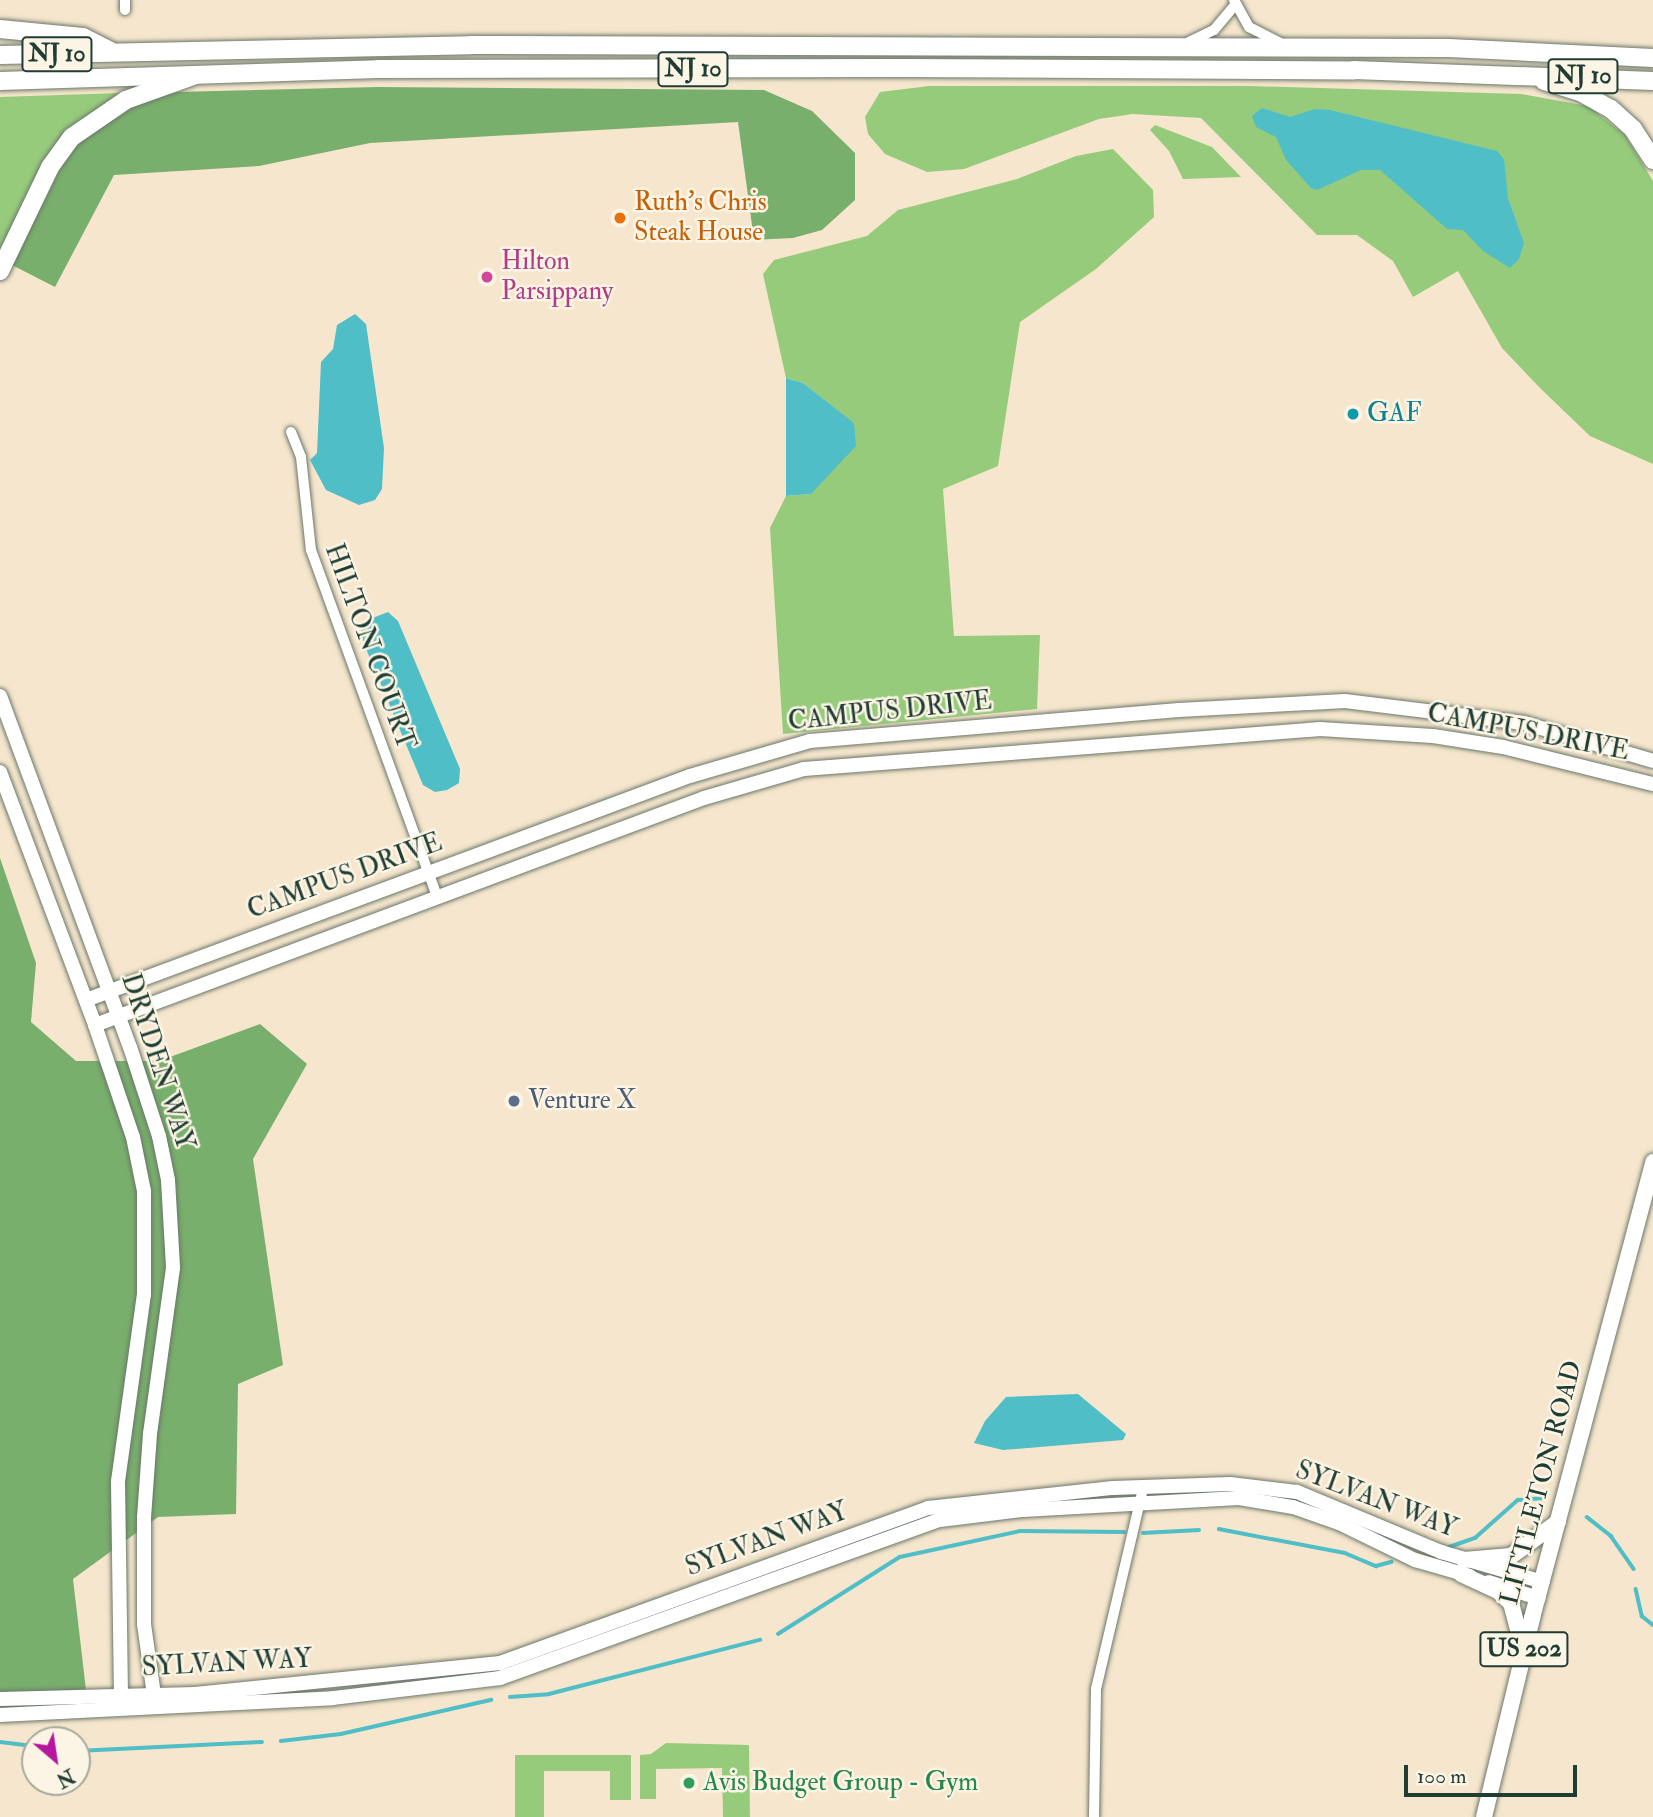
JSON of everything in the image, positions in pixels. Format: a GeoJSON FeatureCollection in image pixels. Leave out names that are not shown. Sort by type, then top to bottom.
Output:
{"type":"FeatureCollection","features":[{"type":"Feature","properties":{"kind":"highway"},"geometry":{"type":"LineString","coordinates":[[0,29],[83,37],[114,53]]}},
{"type":"Feature","properties":{"kind":"highway","name":"NJ 10"},"geometry":{"type":"LineString","coordinates":[[0,55],[470,46],[1299,47],[1461,48],[1653,58]]}},
{"type":"Feature","properties":{"kind":"highway","name":"NJ 10"},"geometry":{"type":"LineString","coordinates":[[0,81],[200,73],[938,68],[1513,73],[1653,80]]}},
{"type":"Feature","properties":{"kind":"highway"},"geometry":{"type":"LineString","coordinates":[[0,271],[50,167],[72,137],[109,108],[200,73]]}},
{"type":"Feature","properties":{"kind":"highway"},"geometry":{"type":"LineString","coordinates":[[1513,73],[1580,92],[1611,109],[1633,129],[1653,160]]}},
{"type":"Feature","properties":{"kind":"main road","name":"LITTLETON ROAD"},"geometry":{"type":"LineString","coordinates":[[1484,1817],[1523,1654],[1653,1162]]}},
{"type":"Feature","properties":{"kind":"main road"},"geometry":{"type":"LineString","coordinates":[[1463,1567],[1511,1556],[1558,1522]]}},
{"type":"Feature","properties":{"kind":"main road"},"geometry":{"type":"LineString","coordinates":[[1463,1567],[1511,1603],[1523,1654]]}},
{"type":"Feature","properties":{"kind":"street"},"geometry":{"type":"LineString","coordinates":[[1177,47],[1214,30],[1234,3],[1257,34],[1299,47]]}},
{"type":"Feature","properties":{"kind":"street","name":"HILTON COURT"},"geometry":{"type":"LineString","coordinates":[[291,432],[301,457],[310,550],[437,896]]}},
{"type":"Feature","properties":{"kind":"street","name":"DRYDEN WAY"},"geometry":{"type":"LineString","coordinates":[[0,696],[118,1015],[159,1136],[172,1221],[170,1305],[150,1434],[144,1518],[144,1624],[155,1710]]}},
{"type":"Feature","properties":{"kind":"street","name":"CAMPUS DRIVE"},"geometry":{"type":"LineString","coordinates":[[86,1000],[747,756],[810,741],[1179,709],[1345,701],[1524,723],[1653,761]]}},
{"type":"Feature","properties":{"kind":"street","name":"CAMPUS DRIVE"},"geometry":{"type":"LineString","coordinates":[[95,1024],[437,896],[768,777],[848,763],[1320,729],[1433,736],[1503,747],[1653,784]]}},
{"type":"Feature","properties":{"kind":"street","name":"DRYDEN WAY"},"geometry":{"type":"LineString","coordinates":[[0,772],[95,1024],[133,1137],[146,1231],[144,1294],[118,1482],[121,1711]]}},
{"type":"Feature","properties":{"kind":"street","name":"SYLVAN WAY"},"geometry":{"type":"LineString","coordinates":[[0,1714],[155,1710],[500,1663],[928,1508],[1143,1488],[1230,1484],[1297,1492],[1463,1567],[1541,1590]]}},
{"type":"Feature","properties":{"kind":"street"},"geometry":{"type":"LineString","coordinates":[[1094,1817],[1096,1689],[1143,1488]]}},
{"type":"Feature","properties":{"kind":"street","name":"SYLVAN WAY"},"geometry":{"type":"LineString","coordinates":[[0,1699],[154,1693],[269,1695],[500,1678],[940,1520],[1140,1503],[1239,1498],[1293,1507],[1339,1523],[1415,1560],[1463,1567]]}},
{"type":"Feature","properties":{"kind":"green space"},"geometry":{"type":"Polygon","coordinates":[[[929,86],[1250,86],[1521,94],[1588,106],[1625,135],[1653,181],[1653,464],[1590,436],[1540,388],[1502,348],[1458,271],[1413,297],[1393,261],[1357,235],[1317,235],[1201,118],[1133,114],[1099,119],[964,169],[927,172],[885,154],[868,134],[865,117],[880,92],[929,86]]]}},
{"type":"Feature","properties":{"kind":"green space"},"geometry":{"type":"Polygon","coordinates":[[[378,87],[764,90],[812,111],[855,153],[855,200],[822,230],[793,238],[754,240],[738,122],[370,143],[259,166],[114,175],[55,287],[12,265],[68,153],[99,122],[137,101],[177,92],[378,87]]]}},
{"type":"Feature","properties":{"kind":"green space"},"geometry":{"type":"Polygon","coordinates":[[[121,93],[65,134],[0,257],[0,97],[121,93]]]}},
{"type":"Feature","properties":{"kind":"green space"},"geometry":{"type":"Polygon","coordinates":[[[1155,125],[1212,147],[1241,177],[1183,179],[1169,151],[1150,130],[1155,125]]]}},
{"type":"Feature","properties":{"kind":"green space"},"geometry":{"type":"Polygon","coordinates":[[[1113,149],[1153,190],[1154,217],[1096,269],[1020,322],[998,466],[943,489],[954,636],[1040,635],[1037,709],[783,734],[770,528],[786,496],[811,494],[853,423],[803,383],[786,378],[763,274],[774,260],[867,236],[898,210],[1017,179],[1076,156],[1113,149]]]}},
{"type":"Feature","properties":{"kind":"green space"},"geometry":{"type":"Polygon","coordinates":[[[0,858],[36,963],[31,1022],[76,1061],[159,1061],[260,1024],[307,1064],[253,1159],[283,1365],[238,1384],[236,1514],[158,1517],[73,1579],[86,1690],[0,1693],[0,858]]]}},
{"type":"Feature","properties":{"kind":"green space"},"geometry":{"type":"Polygon","coordinates":[[[666,1743],[749,1745],[750,1817],[723,1817],[722,1768],[656,1769],[656,1799],[640,1799],[640,1755],[651,1754],[666,1743]]]}},
{"type":"Feature","properties":{"kind":"green space"},"geometry":{"type":"Polygon","coordinates":[[[515,1755],[631,1755],[631,1800],[610,1800],[610,1771],[544,1771],[544,1817],[515,1817],[515,1755]]]}},
{"type":"Feature","properties":{"kind":"water"},"geometry":{"type":"Polygon","coordinates":[[[1262,108],[1290,117],[1315,109],[1330,110],[1497,151],[1504,159],[1508,198],[1524,243],[1519,259],[1510,268],[1483,251],[1463,230],[1447,229],[1380,170],[1361,170],[1317,190],[1311,188],[1286,160],[1276,137],[1256,127],[1252,116],[1262,108]]]}},
{"type":"Feature","properties":{"kind":"water"},"geometry":{"type":"Polygon","coordinates":[[[355,314],[366,324],[384,448],[382,489],[375,500],[359,505],[326,490],[310,460],[317,453],[321,362],[333,349],[337,325],[355,314]]]}},
{"type":"Feature","properties":{"kind":"water"},"geometry":{"type":"Polygon","coordinates":[[[786,378],[803,383],[854,423],[856,446],[811,494],[786,496],[786,378]]]}},
{"type":"Feature","properties":{"kind":"water"},"geometry":{"type":"Polygon","coordinates":[[[388,612],[398,621],[460,769],[459,783],[447,790],[435,792],[423,785],[364,644],[361,631],[365,621],[388,612]]]}},
{"type":"Feature","properties":{"kind":"water"},"geometry":{"type":"Polygon","coordinates":[[[1078,1394],[1126,1434],[1123,1440],[1003,1450],[974,1443],[985,1421],[1006,1397],[1078,1394]]]}},
{"type":"Feature","properties":{"kind":"waterway"},"geometry":{"type":"LineString","coordinates":[[1449,1547],[1475,1538],[1518,1500],[1545,1498]]}},
{"type":"Feature","properties":{"kind":"waterway"},"geometry":{"type":"LineString","coordinates":[[1587,1517],[1611,1536],[1634,1569]]}},
{"type":"Feature","properties":{"kind":"waterway"},"geometry":{"type":"LineString","coordinates":[[1219,1529],[1345,1553],[1376,1566],[1391,1562]]}},
{"type":"Feature","properties":{"kind":"waterway"},"geometry":{"type":"LineString","coordinates":[[1143,1533],[1199,1530]]}},
{"type":"Feature","properties":{"kind":"waterway"},"geometry":{"type":"LineString","coordinates":[[778,1634],[900,1557],[1020,1531],[1124,1532]]}},
{"type":"Feature","properties":{"kind":"waterway"},"geometry":{"type":"LineString","coordinates":[[1636,1589],[1642,1616],[1653,1625]]}},
{"type":"Feature","properties":{"kind":"waterway"},"geometry":{"type":"LineString","coordinates":[[510,1697],[549,1694],[760,1640]]}},
{"type":"Feature","properties":{"kind":"waterway"},"geometry":{"type":"LineString","coordinates":[[281,1741],[341,1734],[491,1700]]}},
{"type":"Feature","properties":{"kind":"waterway"},"geometry":{"type":"LineString","coordinates":[[0,1742],[21,1744]]}},
{"type":"Feature","properties":{"kind":"waterway"},"geometry":{"type":"LineString","coordinates":[[91,1750],[262,1742]]}},
{"type":"Feature","properties":{"kind":"place","name":"Ruth's Chris Steak House"},"geometry":{"type":"Point","coordinates":[620,218]}},
{"type":"Feature","properties":{"kind":"place","name":"Hilton Parsippany"},"geometry":{"type":"Point","coordinates":[487,277]}},
{"type":"Feature","properties":{"kind":"place","name":"GAF"},"geometry":{"type":"Point","coordinates":[1353,414]}},
{"type":"Feature","properties":{"kind":"place","name":"Venture X"},"geometry":{"type":"Point","coordinates":[514,1101]}},
{"type":"Feature","properties":{"kind":"place","name":"Avis Budget Group - Gym"},"geometry":{"type":"Point","coordinates":[689,1783]}}]}
